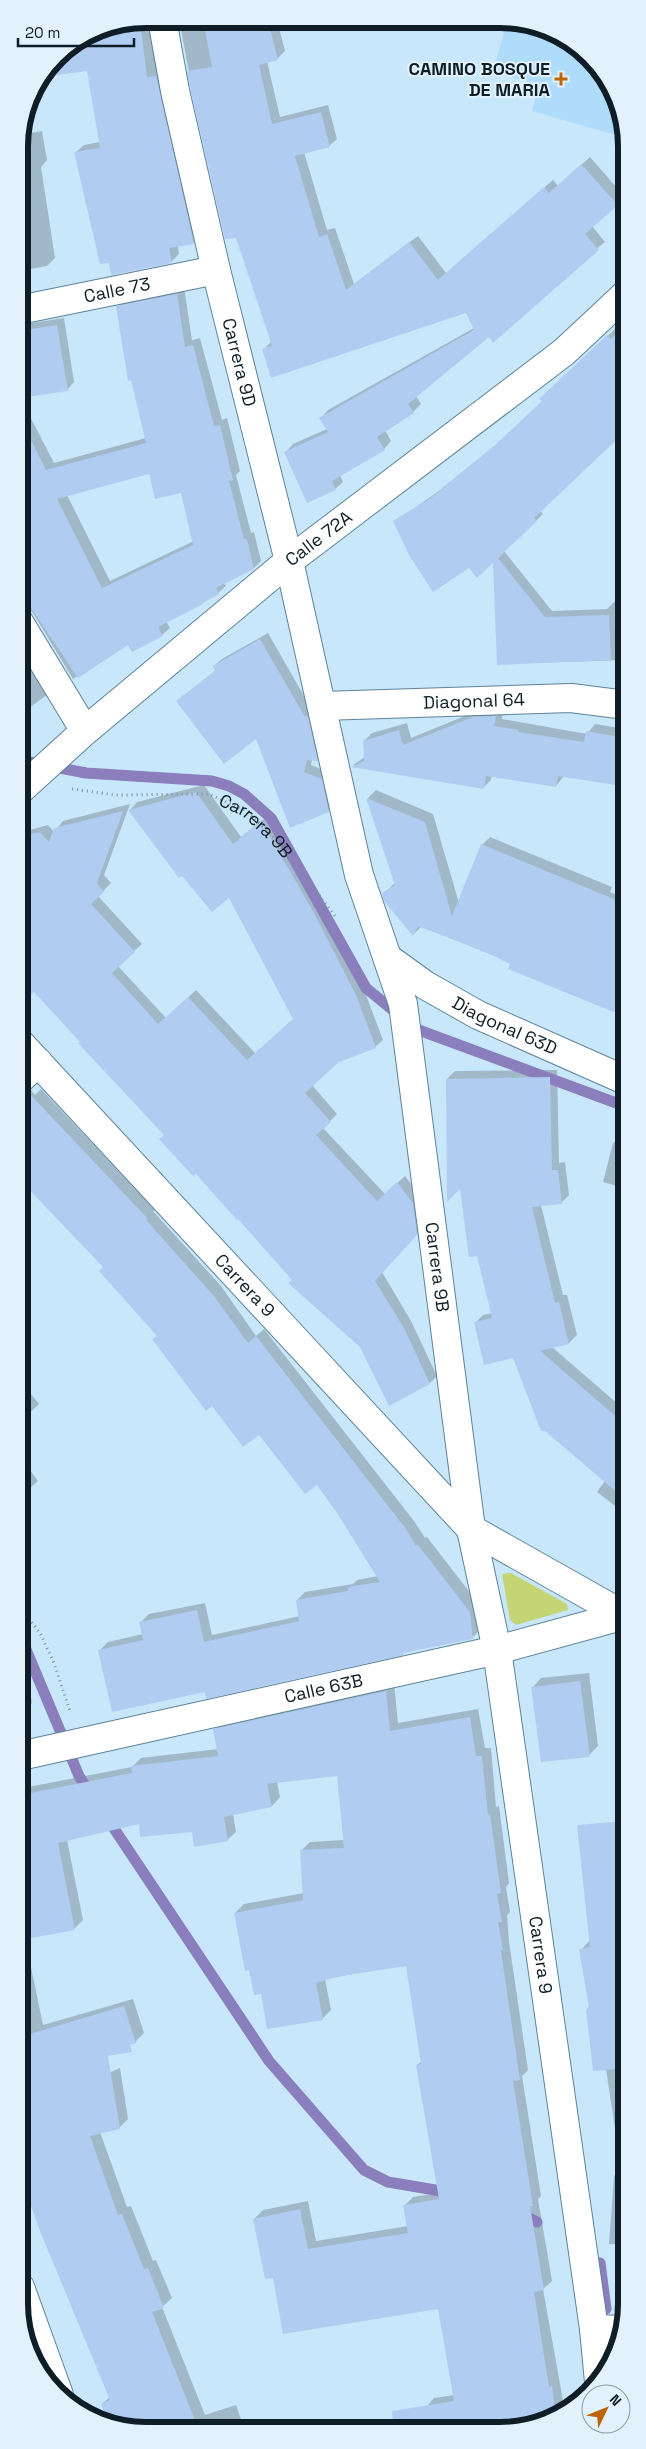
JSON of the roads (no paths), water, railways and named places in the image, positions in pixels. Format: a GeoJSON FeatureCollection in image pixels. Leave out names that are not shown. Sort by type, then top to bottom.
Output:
{"type":"FeatureCollection","features":[{"type":"Feature","properties":{"kind":"street","name":"Carrera 9D"},"geometry":{"type":"LineString","coordinates":[[164,28],[175,91],[216,270],[289,561],[322,706]]}},
{"type":"Feature","properties":{"kind":"street","name":"Calle 73"},"geometry":{"type":"LineString","coordinates":[[28,308],[216,270]]}},
{"type":"Feature","properties":{"kind":"street","name":"Calle 72A"},"geometry":{"type":"LineString","coordinates":[[28,783],[85,731],[289,561],[564,352],[618,301]]}},
{"type":"Feature","properties":{"kind":"street"},"geometry":{"type":"LineString","coordinates":[[28,637],[85,731]]}},
{"type":"Feature","properties":{"kind":"street","name":"Diagonal 64"},"geometry":{"type":"LineString","coordinates":[[322,706],[571,698],[618,704]]}},
{"type":"Feature","properties":{"kind":"street","name":"Carrera 9B"},"geometry":{"type":"LineString","coordinates":[[322,706],[359,875],[389,959],[402,1004],[471,1529]]}},
{"type":"Feature","properties":{"kind":"street","name":"Diagonal 63D"},"geometry":{"type":"LineString","coordinates":[[389,959],[424,986],[478,1016],[618,1077]]}},
{"type":"Feature","properties":{"kind":"street","name":"Carrera 9"},"geometry":{"type":"LineString","coordinates":[[29,1071],[471,1529],[618,1612]]}},
{"type":"Feature","properties":{"kind":"street","name":"Carrera 9"},"geometry":{"type":"LineString","coordinates":[[471,1529],[497,1650],[594,2329],[598,2370]]}},
{"type":"Feature","properties":{"kind":"street","name":"Calle 63B"},"geometry":{"type":"LineString","coordinates":[[28,1754],[497,1650],[618,1618]]}},
{"type":"Feature","properties":{"kind":"street"},"geometry":{"type":"LineString","coordinates":[[28,2310],[52,2375]]}},
{"type":"Feature","properties":{"kind":"street"},"geometry":{"type":"LineString","coordinates":[[594,2329],[615,2330]]}},
{"type":"Feature","properties":{"kind":"waterway"},"geometry":{"type":"LineString","coordinates":[[28,762],[86,773],[212,781],[229,786],[244,794],[271,818],[366,988],[416,1029],[618,1104]]}},
{"type":"Feature","properties":{"kind":"waterway"},"geometry":{"type":"LineString","coordinates":[[28,1654],[79,1776],[91,1795]]}},
{"type":"Feature","properties":{"kind":"waterway"},"geometry":{"type":"LineString","coordinates":[[107,1818],[269,2061],[364,2170],[388,2182],[453,2193]]}},
{"type":"Feature","properties":{"kind":"waterway"},"geometry":{"type":"LineString","coordinates":[[518,2213],[537,2222]]}},
{"type":"Feature","properties":{"kind":"waterway"},"geometry":{"type":"LineString","coordinates":[[600,2263],[606,2309]]}},
{"type":"Feature","properties":{"kind":"place","name":"CAMINO BOSQUE DE MARIA"},"geometry":{"type":"Point","coordinates":[561,79]}}]}
